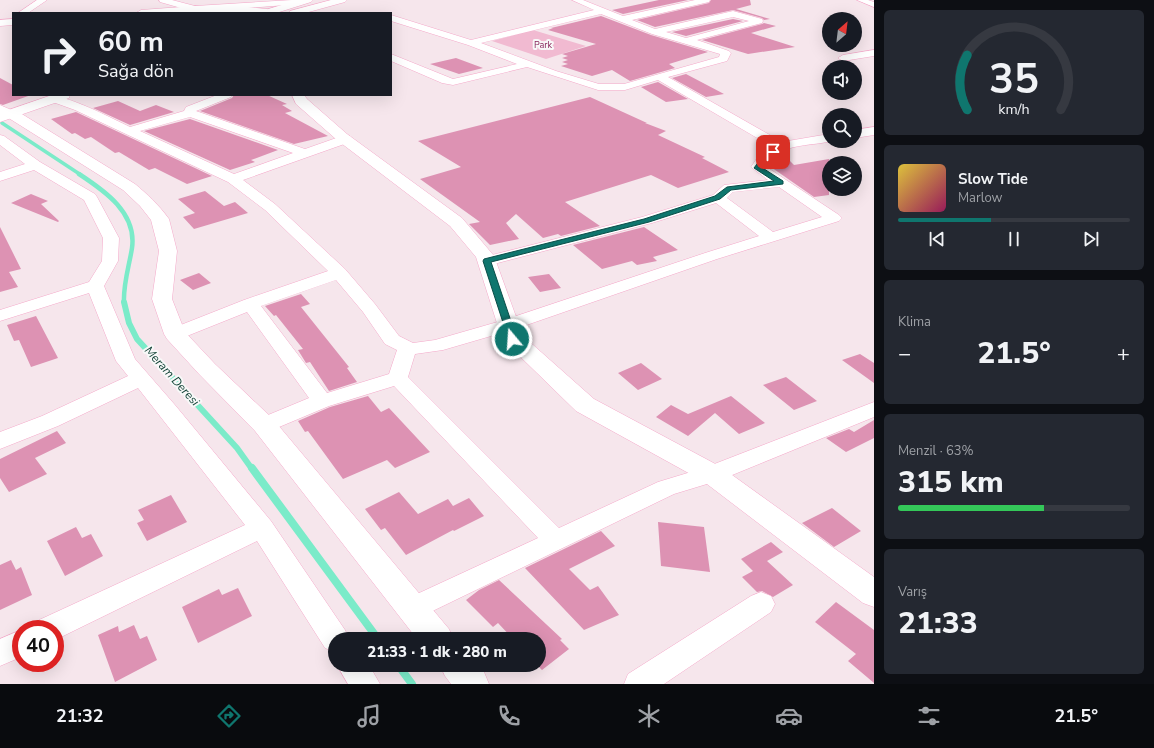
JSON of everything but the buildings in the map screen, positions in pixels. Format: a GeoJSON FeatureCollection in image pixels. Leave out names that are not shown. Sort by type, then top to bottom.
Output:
{"type":"FeatureCollection","features":[{"type":"Feature","properties":{"kind":"street"},"geometry":{"type":"LineString","coordinates":[[24,12],[43,0]]}},
{"type":"Feature","properties":{"kind":"street"},"geometry":{"type":"LineString","coordinates":[[163,0],[206,12]]}},
{"type":"Feature","properties":{"kind":"street"},"geometry":{"type":"LineString","coordinates":[[298,12],[342,0]]}},
{"type":"Feature","properties":{"kind":"street"},"geometry":{"type":"LineString","coordinates":[[392,18],[471,43],[598,87],[625,87],[659,76],[723,59],[726,53],[687,40],[655,32],[576,0]]}},
{"type":"Feature","properties":{"kind":"street"},"geometry":{"type":"LineString","coordinates":[[861,0],[874,5]]}},
{"type":"Feature","properties":{"kind":"street"},"geometry":{"type":"LineString","coordinates":[[231,10],[305,1]]}},
{"type":"Feature","properties":{"kind":"street"},"geometry":{"type":"LineString","coordinates":[[305,1],[299,5],[304,7],[322,5]]}},
{"type":"Feature","properties":{"kind":"street"},"geometry":{"type":"LineString","coordinates":[[269,12],[305,1]]}},
{"type":"Feature","properties":{"kind":"street"},"geometry":{"type":"LineString","coordinates":[[623,19],[708,1]]}},
{"type":"Feature","properties":{"kind":"street"},"geometry":{"type":"LineString","coordinates":[[154,12],[195,9],[254,12]]}},
{"type":"Feature","properties":{"kind":"street"},"geometry":{"type":"LineString","coordinates":[[655,32],[731,10],[759,22],[687,40]]}},
{"type":"Feature","properties":{"kind":"street"},"geometry":{"type":"LineString","coordinates":[[471,43],[602,11]]}},
{"type":"Feature","properties":{"kind":"street"},"geometry":{"type":"LineString","coordinates":[[843,58],[874,53]]}},
{"type":"Feature","properties":{"kind":"street"},"geometry":{"type":"LineString","coordinates":[[392,57],[446,81],[453,82],[528,64]]}},
{"type":"Feature","properties":{"kind":"street"},"geometry":{"type":"LineString","coordinates":[[659,76],[780,146]]}},
{"type":"Feature","properties":{"kind":"street"},"geometry":{"type":"LineString","coordinates":[[3,112],[53,96],[233,179],[270,207],[339,273],[369,308],[392,340],[410,349],[436,346],[508,325],[711,256],[834,218],[758,168],[765,157],[780,146],[822,139]]}},
{"type":"Feature","properties":{"kind":"street"},"geometry":{"type":"LineString","coordinates":[[190,113],[190,109],[224,96]]}},
{"type":"Feature","properties":{"kind":"street"},"geometry":{"type":"LineString","coordinates":[[298,96],[301,101],[346,139],[456,222],[485,256],[512,339],[585,406],[712,474],[873,593]]}},
{"type":"Feature","properties":{"kind":"street"},"geometry":{"type":"LineString","coordinates":[[3,112],[129,187],[146,202],[160,219],[168,251],[162,299],[175,334],[207,369],[264,425],[414,608],[432,632]]}},
{"type":"Feature","properties":{"kind":"street"},"geometry":{"type":"LineString","coordinates":[[128,131],[190,113],[304,153]]}},
{"type":"Feature","properties":{"kind":"street"},"geometry":{"type":"LineString","coordinates":[[862,133],[874,131]]}},
{"type":"Feature","properties":{"kind":"street"},"geometry":{"type":"LineString","coordinates":[[0,139],[35,165],[90,197],[111,238],[110,261],[95,286],[0,316]]}},
{"type":"Feature","properties":{"kind":"street"},"geometry":{"type":"LineString","coordinates":[[233,179],[346,139]]}},
{"type":"Feature","properties":{"kind":"street"},"geometry":{"type":"LineString","coordinates":[[0,177],[35,165]]}},
{"type":"Feature","properties":{"kind":"street"},"geometry":{"type":"LineString","coordinates":[[486,261],[647,220],[718,198],[729,188],[781,183]]}},
{"type":"Feature","properties":{"kind":"street"},"geometry":{"type":"LineString","coordinates":[[718,198],[770,237]]}},
{"type":"Feature","properties":{"kind":"street"},"geometry":{"type":"LineString","coordinates":[[175,334],[250,304],[339,273]]}},
{"type":"Feature","properties":{"kind":"street"},"geometry":{"type":"LineString","coordinates":[[95,286],[126,361],[168,410],[262,528],[330,632]]}},
{"type":"Feature","properties":{"kind":"street"},"geometry":{"type":"LineString","coordinates":[[250,304],[322,401]]}},
{"type":"Feature","properties":{"kind":"street"},"geometry":{"type":"LineString","coordinates":[[398,378],[407,347]]}},
{"type":"Feature","properties":{"kind":"street"},"geometry":{"type":"LineString","coordinates":[[0,441],[50,421],[141,378]]}},
{"type":"Feature","properties":{"kind":"street"},"geometry":{"type":"LineString","coordinates":[[264,425],[322,401],[398,378]]}},
{"type":"Feature","properties":{"kind":"street"},"geometry":{"type":"LineString","coordinates":[[398,378],[556,541]]}},
{"type":"Feature","properties":{"kind":"street"},"geometry":{"type":"LineString","coordinates":[[414,608],[666,488],[712,474],[874,409]]}},
{"type":"Feature","properties":{"kind":"street"},"geometry":{"type":"LineString","coordinates":[[64,622],[262,528]]}},
{"type":"Feature","properties":{"kind":"street"},"geometry":{"type":"LineString","coordinates":[[639,684],[761,604]]}},
{"type":"Feature","properties":{"kind":"street"},"geometry":{"type":"LineString","coordinates":[[0,653],[12,647]]}},
{"type":"Feature","properties":{"kind":"street"},"geometry":{"type":"LineString","coordinates":[[357,672],[365,684]]}},
{"type":"Feature","properties":{"kind":"street"},"geometry":{"type":"LineString","coordinates":[[463,672],[472,684]]}},
{"type":"Feature","properties":{"kind":"green space","name":"Park"},"geometry":{"type":"Polygon","coordinates":[[[533,30],[586,46],[546,59],[492,41],[533,30]]]}},
{"type":"Feature","properties":{"kind":"waterway","name":"Meram Deresi"},"geometry":{"type":"LineString","coordinates":[[2,123],[81,175]]}},
{"type":"Feature","properties":{"kind":"waterway","name":"Meram Deresi"},"geometry":{"type":"LineString","coordinates":[[79,174],[109,196],[117,204],[129,224],[132,235],[132,248],[125,282],[124,302]]}},
{"type":"Feature","properties":{"kind":"waterway","name":"Meram Deresi"},"geometry":{"type":"LineString","coordinates":[[124,302],[129,323],[137,339],[237,448],[252,469]]}},
{"type":"Feature","properties":{"kind":"waterway","name":"Meram Deresi"},"geometry":{"type":"LineString","coordinates":[[252,468],[373,632]]}},
{"type":"Feature","properties":{"kind":"waterway","name":"Meram Deresi"},"geometry":{"type":"LineString","coordinates":[[403,672],[412,684]]}},
{"type":"Feature","properties":{"kind":"route"},"geometry":{"type":"LineString","coordinates":[[512,339],[486,261],[647,220],[718,198],[729,188],[781,183],[758,168],[765,157],[773,152]]}}]}
